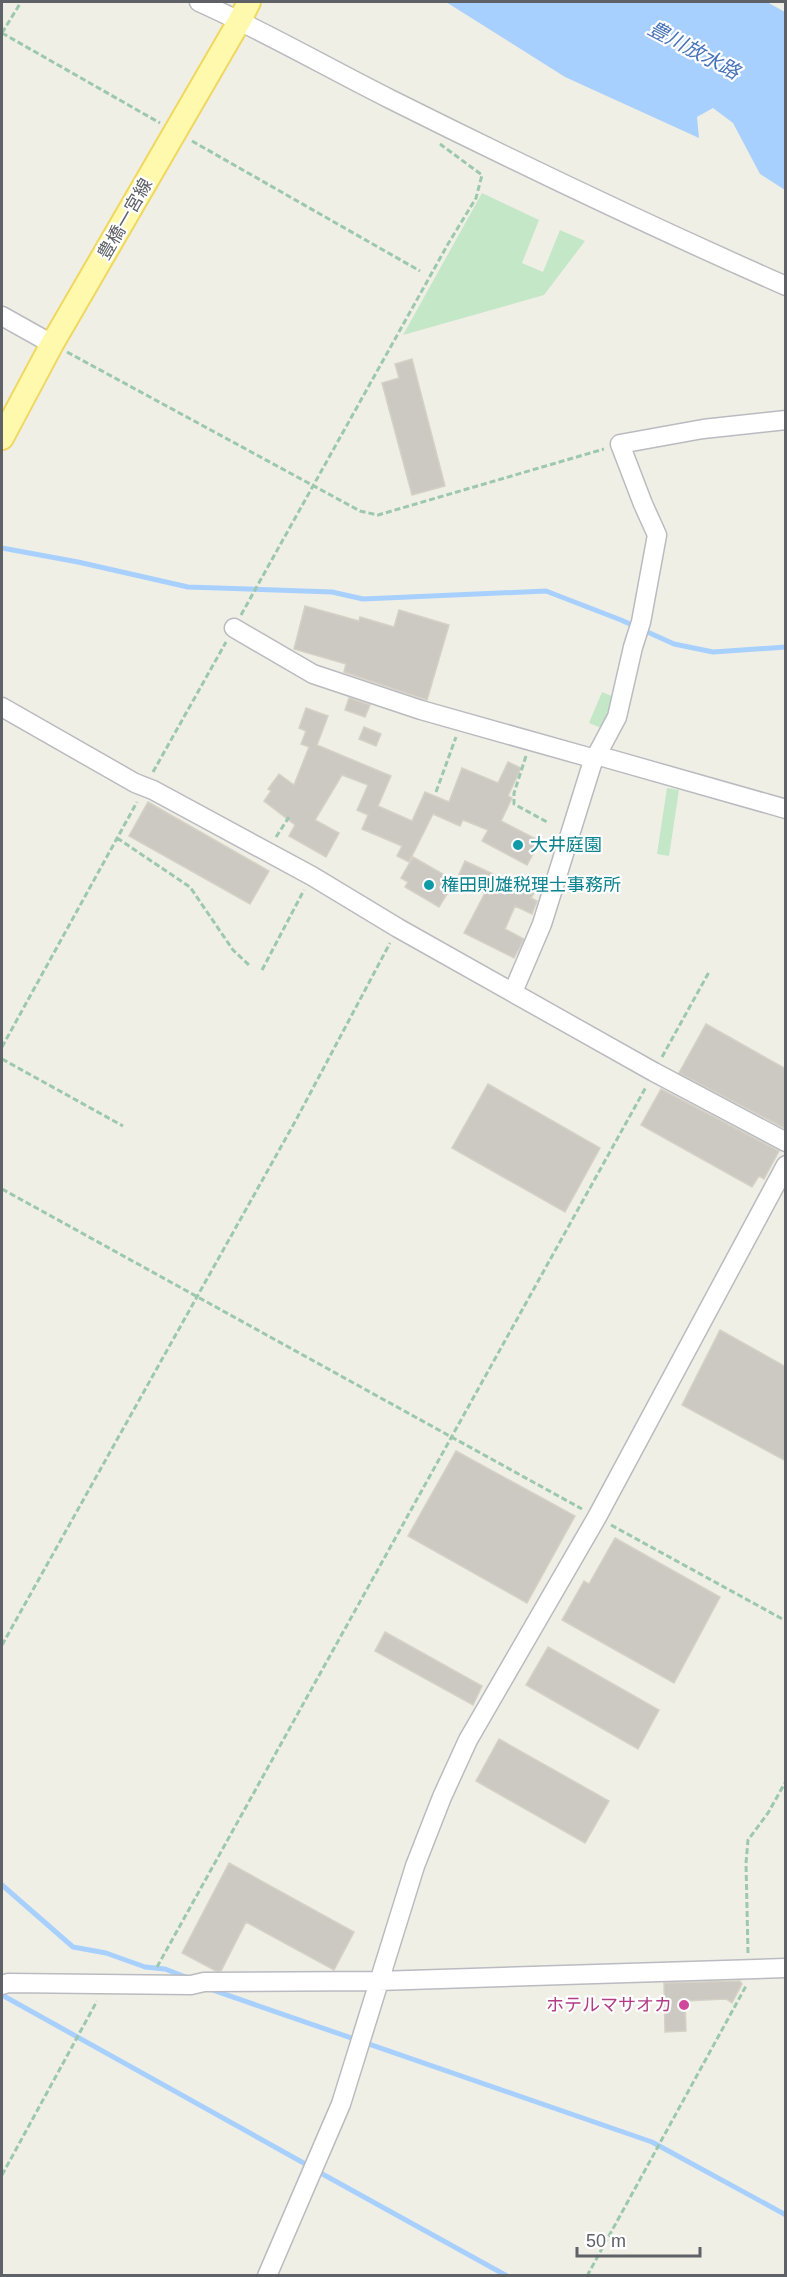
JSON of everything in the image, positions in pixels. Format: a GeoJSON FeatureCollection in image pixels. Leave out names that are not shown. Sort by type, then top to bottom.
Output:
{"type":"FeatureCollection","features":[{"type":"Feature","properties":{"kind":"main road","name":"豊橋一宮線"},"geometry":{"type":"LineString","coordinates":[[2,435],[52,344],[245,11]]}},
{"type":"Feature","properties":{"kind":"street"},"geometry":{"type":"LineString","coordinates":[[199,2],[245,11],[389,98],[632,218],[786,286]]}},
{"type":"Feature","properties":{"kind":"street"},"geometry":{"type":"LineString","coordinates":[[2,316],[52,344]]}},
{"type":"Feature","properties":{"kind":"street"},"geometry":{"type":"LineString","coordinates":[[513,992],[542,924],[596,757],[616,717],[639,629],[657,535],[620,444],[703,429],[786,420]]}},
{"type":"Feature","properties":{"kind":"street"},"geometry":{"type":"LineString","coordinates":[[234,628],[313,674],[421,710],[588,757],[603,757],[786,809]]}},
{"type":"Feature","properties":{"kind":"street"},"geometry":{"type":"LineString","coordinates":[[2,707],[312,876],[398,928],[654,1072],[786,1142]]}},
{"type":"Feature","properties":{"kind":"street"},"geometry":{"type":"LineString","coordinates":[[267,2276],[341,2104],[415,1866],[442,1797],[468,1740],[597,1517],[786,1165]]}},
{"type":"Feature","properties":{"kind":"street"},"geometry":{"type":"LineString","coordinates":[[2,1985],[8,1983],[106,1985],[378,1981],[786,1968]]}},
{"type":"Feature","properties":{"kind":"path"},"geometry":{"type":"LineString","coordinates":[[21,2],[2,34],[168,128]]}},
{"type":"Feature","properties":{"kind":"path"},"geometry":{"type":"LineString","coordinates":[[184,137],[420,271]]}},
{"type":"Feature","properties":{"kind":"path"},"geometry":{"type":"LineString","coordinates":[[2,1047],[312,484],[476,198],[482,175],[432,138]]}},
{"type":"Feature","properties":{"kind":"path"},"geometry":{"type":"LineString","coordinates":[[52,344],[360,511],[378,515],[620,444]]}},
{"type":"Feature","properties":{"kind":"path"},"geometry":{"type":"LineString","coordinates":[[436,792],[458,732]]}},
{"type":"Feature","properties":{"kind":"path"},"geometry":{"type":"LineString","coordinates":[[527,750],[514,793],[514,804],[547,822]]}},
{"type":"Feature","properties":{"kind":"path"},"geometry":{"type":"LineString","coordinates":[[267,851],[289,817]]}},
{"type":"Feature","properties":{"kind":"path"},"geometry":{"type":"LineString","coordinates":[[117,838],[190,886],[233,950],[250,966]]}},
{"type":"Feature","properties":{"kind":"path"},"geometry":{"type":"LineString","coordinates":[[262,970],[312,876]]}},
{"type":"Feature","properties":{"kind":"path"},"geometry":{"type":"LineString","coordinates":[[2,1645],[296,1120],[398,928]]}},
{"type":"Feature","properties":{"kind":"path"},"geometry":{"type":"LineString","coordinates":[[158,1965],[709,972]]}},
{"type":"Feature","properties":{"kind":"path"},"geometry":{"type":"LineString","coordinates":[[2,1059],[123,1126]]}},
{"type":"Feature","properties":{"kind":"path"},"geometry":{"type":"LineString","coordinates":[[2,1189],[786,1622]]}},
{"type":"Feature","properties":{"kind":"path"},"geometry":{"type":"LineString","coordinates":[[587,2276],[752,1969],[746,1863],[748,1840],[768,1813],[786,1781]]}},
{"type":"Feature","properties":{"kind":"path"},"geometry":{"type":"LineString","coordinates":[[2,2175],[106,1985]]}},
{"type":"Feature","properties":{"kind":"green space"},"geometry":{"type":"Polygon","coordinates":[[[482,193],[539,220],[522,263],[543,272],[560,230],[585,241],[544,295],[403,335],[482,193]]]}},
{"type":"Feature","properties":{"kind":"green space"},"geometry":{"type":"Polygon","coordinates":[[[602,692],[614,697],[609,714],[601,728],[589,723],[602,692]]]}},
{"type":"Feature","properties":{"kind":"green space"},"geometry":{"type":"Polygon","coordinates":[[[667,788],[679,790],[669,856],[657,854],[667,788]]]}},
{"type":"Feature","properties":{"kind":"water","name":"豊川放水路"},"geometry":{"type":"Polygon","coordinates":[[[446,2],[767,2],[785,12],[785,190],[760,174],[733,123],[713,108],[697,117],[699,138],[565,77],[446,2]]]}},
{"type":"Feature","properties":{"kind":"building"},"geometry":{"type":"Polygon","coordinates":[[[412,359],[445,486],[412,495],[382,383],[399,378],[395,364],[412,359]]]}},
{"type":"Feature","properties":{"kind":"building"},"geometry":{"type":"Polygon","coordinates":[[[305,606],[359,621],[360,617],[394,627],[399,610],[449,625],[427,700],[344,672],[346,664],[294,649],[305,606]]]}},
{"type":"Feature","properties":{"kind":"building"},"geometry":{"type":"Polygon","coordinates":[[[349,698],[370,705],[365,717],[345,710],[349,698]]]}},
{"type":"Feature","properties":{"kind":"building"},"geometry":{"type":"Polygon","coordinates":[[[306,708],[328,716],[317,745],[391,776],[378,806],[412,821],[425,792],[449,802],[462,768],[498,783],[508,762],[521,768],[508,796],[512,798],[501,821],[540,841],[527,865],[482,841],[488,830],[463,820],[460,826],[433,814],[409,862],[397,856],[402,846],[362,829],[368,815],[357,810],[368,785],[342,775],[315,820],[339,833],[326,857],[289,836],[295,825],[264,801],[271,791],[268,789],[279,774],[294,785],[309,747],[301,744],[306,731],[299,728],[306,708]]]}},
{"type":"Feature","properties":{"kind":"building"},"geometry":{"type":"Polygon","coordinates":[[[364,727],[381,734],[376,746],[359,739],[364,727]]]}},
{"type":"Feature","properties":{"kind":"building"},"geometry":{"type":"Polygon","coordinates":[[[148,802],[269,871],[250,904],[129,836],[148,802]]]}},
{"type":"Feature","properties":{"kind":"building","name":"権田則雄税理士事務所"},"geometry":{"type":"Polygon","coordinates":[[[413,857],[455,881],[439,907],[405,887],[408,882],[401,878],[413,857]]]}},
{"type":"Feature","properties":{"kind":"building"},"geometry":{"type":"Polygon","coordinates":[[[465,861],[534,893],[531,898],[537,901],[532,914],[515,906],[505,929],[524,939],[514,958],[464,933],[485,893],[457,879],[465,861]]]}},
{"type":"Feature","properties":{"kind":"building"},"geometry":{"type":"Polygon","coordinates":[[[706,1024],[786,1069],[786,1129],[679,1073],[706,1024]]]}},
{"type":"Feature","properties":{"kind":"building"},"geometry":{"type":"Polygon","coordinates":[[[488,1084],[600,1148],[565,1212],[452,1148],[488,1084]]]}},
{"type":"Feature","properties":{"kind":"building"},"geometry":{"type":"Polygon","coordinates":[[[661,1089],[779,1151],[764,1179],[759,1176],[752,1187],[641,1125],[661,1089]]]}},
{"type":"Feature","properties":{"kind":"building"},"geometry":{"type":"Polygon","coordinates":[[[720,1330],[786,1367],[786,1461],[682,1405],[720,1330]]]}},
{"type":"Feature","properties":{"kind":"building"},"geometry":{"type":"Polygon","coordinates":[[[456,1451],[575,1516],[527,1603],[408,1536],[456,1451]]]}},
{"type":"Feature","properties":{"kind":"building"},"geometry":{"type":"Polygon","coordinates":[[[615,1538],[720,1597],[674,1683],[562,1620],[584,1581],[589,1584],[615,1538]]]}},
{"type":"Feature","properties":{"kind":"building"},"geometry":{"type":"Polygon","coordinates":[[[385,1632],[482,1686],[473,1705],[375,1651],[385,1632]]]}},
{"type":"Feature","properties":{"kind":"building"},"geometry":{"type":"Polygon","coordinates":[[[548,1647],[659,1710],[638,1749],[526,1685],[548,1647]]]}},
{"type":"Feature","properties":{"kind":"building"},"geometry":{"type":"Polygon","coordinates":[[[499,1739],[609,1801],[585,1843],[476,1781],[499,1739]]]}},
{"type":"Feature","properties":{"kind":"building"},"geometry":{"type":"Polygon","coordinates":[[[229,1863],[354,1932],[334,1970],[246,1922],[221,1971],[216,1971],[182,1953],[229,1863]]]}},
{"type":"Feature","properties":{"kind":"building"},"geometry":{"type":"Polygon","coordinates":[[[740,1981],[742,1984],[732,2003],[726,1999],[685,2001],[686,2031],[665,2032],[664,1983],[740,1981]]]}},
{"type":"Feature","properties":{"kind":"waterway"},"geometry":{"type":"LineString","coordinates":[[2,548],[78,562],[188,587],[332,592],[363,599],[546,591],[621,620],[674,644],[713,652],[786,647]]}},
{"type":"Feature","properties":{"kind":"waterway"},"geometry":{"type":"LineString","coordinates":[[2,1885],[73,1947],[106,1953],[145,1967],[165,1969],[191,1979]]}},
{"type":"Feature","properties":{"kind":"waterway"},"geometry":{"type":"LineString","coordinates":[[204,1987],[652,2142],[786,2215]]}},
{"type":"Feature","properties":{"kind":"waterway"},"geometry":{"type":"LineString","coordinates":[[2,1995],[309,2166]]}},
{"type":"Feature","properties":{"kind":"waterway"},"geometry":{"type":"LineString","coordinates":[[317,2171],[507,2276]]}},
{"type":"Feature","properties":{"kind":"place","name":"大井庭園"},"geometry":{"type":"Point","coordinates":[518,845]}},
{"type":"Feature","properties":{"kind":"place","name":"権田則雄税理士事務所"},"geometry":{"type":"Point","coordinates":[429,885]}},
{"type":"Feature","properties":{"kind":"place","name":"ホテルマサオカ"},"geometry":{"type":"Point","coordinates":[684,2005]}}]}
